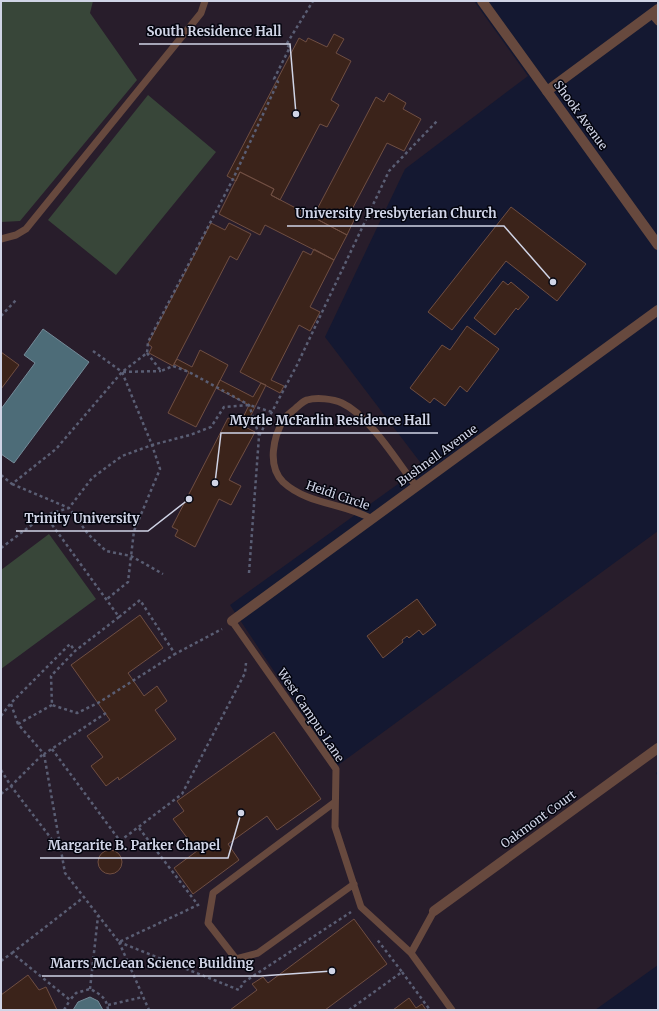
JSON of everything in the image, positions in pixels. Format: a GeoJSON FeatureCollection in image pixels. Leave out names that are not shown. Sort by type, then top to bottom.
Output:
{"type":"FeatureCollection","features":[{"type":"Feature","properties":{"kind":"street","name":"Shook Avenue"},"geometry":{"type":"LineString","coordinates":[[482,1],[658,245]]}},
{"type":"Feature","properties":{"kind":"street"},"geometry":{"type":"LineString","coordinates":[[548,91],[654,12]]}},
{"type":"Feature","properties":{"kind":"street","name":"Bushnell Avenue"},"geometry":{"type":"LineString","coordinates":[[232,621],[658,310]]}},
{"type":"Feature","properties":{"kind":"street","name":"Oakmont Court"},"geometry":{"type":"LineString","coordinates":[[434,911],[658,748]]}},
{"type":"Feature","properties":{"kind":"lane"},"geometry":{"type":"LineString","coordinates":[[1,239],[16,235],[26,228],[201,13],[205,1]]}},
{"type":"Feature","properties":{"kind":"lane"},"geometry":{"type":"LineString","coordinates":[[654,12],[658,22]]}},
{"type":"Feature","properties":{"kind":"lane","name":"Heidi Circle"},"geometry":{"type":"LineString","coordinates":[[372,518],[361,512],[321,502],[298,492],[282,481],[272,461],[276,439],[284,419],[305,400],[320,398],[342,403],[365,419],[416,486]]}},
{"type":"Feature","properties":{"kind":"lane","name":"West Campus Lane"},"geometry":{"type":"LineString","coordinates":[[232,621],[336,769],[335,827],[361,907],[411,953],[452,1010]]}},
{"type":"Feature","properties":{"kind":"lane"},"geometry":{"type":"LineString","coordinates":[[335,802],[213,893],[208,923],[236,959],[258,953],[354,884]]}},
{"type":"Feature","properties":{"kind":"lane"},"geometry":{"type":"LineString","coordinates":[[411,953],[434,911]]}},
{"type":"Feature","properties":{"kind":"path"},"geometry":{"type":"LineString","coordinates":[[161,371],[147,353],[148,342],[233,179],[278,82],[274,79],[290,47],[286,45],[313,1]]}},
{"type":"Feature","properties":{"kind":"path"},"geometry":{"type":"LineString","coordinates":[[259,436],[297,364],[389,171],[438,120]]}},
{"type":"Feature","properties":{"kind":"path"},"geometry":{"type":"LineString","coordinates":[[1,316],[16,299]]}},
{"type":"Feature","properties":{"kind":"path"},"geometry":{"type":"LineString","coordinates":[[93,351],[122,372],[152,445],[160,469],[153,489],[134,531],[128,582],[107,599]]}},
{"type":"Feature","properties":{"kind":"path"},"geometry":{"type":"LineString","coordinates":[[12,484],[56,449],[122,372],[147,353]]}},
{"type":"Feature","properties":{"kind":"path"},"geometry":{"type":"LineString","coordinates":[[122,372],[161,371],[173,366],[189,372],[249,405],[272,412]]}},
{"type":"Feature","properties":{"kind":"path"},"geometry":{"type":"LineString","coordinates":[[249,405],[259,436],[249,573]]}},
{"type":"Feature","properties":{"kind":"path"},"geometry":{"type":"LineString","coordinates":[[1,548],[45,515],[69,508],[92,478],[122,456],[211,427],[224,407],[249,405]]}},
{"type":"Feature","properties":{"kind":"path"},"geometry":{"type":"LineString","coordinates":[[1,475],[12,484],[69,508],[88,534],[106,551],[131,556],[163,574]]}},
{"type":"Feature","properties":{"kind":"path"},"geometry":{"type":"LineString","coordinates":[[45,515],[119,617]]}},
{"type":"Feature","properties":{"kind":"path"},"geometry":{"type":"LineString","coordinates":[[52,705],[52,676],[75,651],[140,600],[175,654]]}},
{"type":"Feature","properties":{"kind":"path"},"geometry":{"type":"LineString","coordinates":[[18,724],[52,705],[78,713],[98,703],[175,654],[216,633],[232,621]]}},
{"type":"Feature","properties":{"kind":"path"},"geometry":{"type":"LineString","coordinates":[[1,716],[10,704],[70,644],[75,651]]}},
{"type":"Feature","properties":{"kind":"path"},"geometry":{"type":"LineString","coordinates":[[52,749],[120,842],[182,794],[245,673],[247,660]]}},
{"type":"Feature","properties":{"kind":"path"},"geometry":{"type":"LineString","coordinates":[[10,704],[18,724],[44,754],[65,873],[119,942],[149,1010]]}},
{"type":"Feature","properties":{"kind":"path"},"geometry":{"type":"LineString","coordinates":[[1,794],[44,754],[106,713]]}},
{"type":"Feature","properties":{"kind":"path"},"geometry":{"type":"LineString","coordinates":[[1,770],[11,786],[61,852]]}},
{"type":"Feature","properties":{"kind":"path"},"geometry":{"type":"LineString","coordinates":[[139,828],[198,905]]}},
{"type":"Feature","properties":{"kind":"path"},"geometry":{"type":"LineString","coordinates":[[1,961],[84,897]]}},
{"type":"Feature","properties":{"kind":"path"},"geometry":{"type":"LineString","coordinates":[[119,942],[212,899]]}},
{"type":"Feature","properties":{"kind":"path"},"geometry":{"type":"LineString","coordinates":[[119,942],[239,990],[244,982],[351,912],[357,918]]}},
{"type":"Feature","properties":{"kind":"path"},"geometry":{"type":"LineString","coordinates":[[90,989],[98,915]]}},
{"type":"Feature","properties":{"kind":"path"},"geometry":{"type":"LineString","coordinates":[[372,934],[430,1010]]}},
{"type":"Feature","properties":{"kind":"path"},"geometry":{"type":"LineString","coordinates":[[12,953],[70,1000]]}},
{"type":"Feature","properties":{"kind":"path"},"geometry":{"type":"LineString","coordinates":[[348,1010],[402,972]]}},
{"type":"Feature","properties":{"kind":"path"},"geometry":{"type":"LineString","coordinates":[[64,1010],[76,993],[90,989],[102,995],[108,1005],[108,1010]]}},
{"type":"Feature","properties":{"kind":"path"},"geometry":{"type":"LineString","coordinates":[[108,1005],[143,997]]}},
{"type":"Feature","properties":{"kind":"shaded area"},"geometry":{"type":"Polygon","coordinates":[[[1,1],[474,1],[528,76],[405,169],[325,337],[423,466],[230,605],[337,766],[658,531],[658,771],[656,773],[658,777],[658,965],[595,1010],[1,1010],[1,1]]]}},
{"type":"Feature","properties":{"kind":"green space"},"geometry":{"type":"Polygon","coordinates":[[[1,1],[93,1],[90,13],[137,80],[20,221],[1,222],[1,1]]]}},
{"type":"Feature","properties":{"kind":"green space"},"geometry":{"type":"Polygon","coordinates":[[[148,95],[216,152],[116,275],[48,220],[148,95]]]}},
{"type":"Feature","properties":{"kind":"green space"},"geometry":{"type":"Polygon","coordinates":[[[49,534],[96,599],[1,669],[1,570],[49,534]]]}},
{"type":"Feature","properties":{"kind":"water"},"geometry":{"type":"Polygon","coordinates":[[[43,329],[89,362],[14,463],[1,454],[1,409],[35,363],[24,355],[43,329]]]}},
{"type":"Feature","properties":{"kind":"water"},"geometry":{"type":"Polygon","coordinates":[[[90,997],[98,1001],[103,1010],[73,1010],[78,1002],[90,997]]]}},
{"type":"Feature","properties":{"kind":"building"},"geometry":{"type":"Polygon","coordinates":[[[334,34],[344,39],[336,53],[351,61],[331,100],[339,105],[327,127],[320,124],[280,200],[271,195],[274,189],[240,172],[236,181],[227,176],[299,38],[306,42],[308,38],[327,47],[334,34]]]}},
{"type":"Feature","properties":{"kind":"building"},"geometry":{"type":"Polygon","coordinates":[[[389,93],[406,103],[403,109],[421,119],[404,151],[387,143],[349,215],[355,218],[347,235],[313,217],[376,97],[384,102],[389,93]]]}},
{"type":"Feature","properties":{"kind":"building"},"geometry":{"type":"Polygon","coordinates":[[[240,172],[274,189],[271,195],[347,235],[334,260],[265,225],[260,235],[219,214],[240,172]]]}},
{"type":"Feature","properties":{"kind":"building"},"geometry":{"type":"Polygon","coordinates":[[[511,207],[586,264],[557,301],[506,261],[452,330],[428,312],[511,207]]]}},
{"type":"Feature","properties":{"kind":"building"},"geometry":{"type":"Polygon","coordinates":[[[211,223],[225,230],[229,223],[251,234],[237,260],[230,256],[173,366],[149,353],[152,347],[148,344],[211,223]]]}},
{"type":"Feature","properties":{"kind":"building"},"geometry":{"type":"Polygon","coordinates":[[[314,249],[334,260],[310,307],[320,312],[310,331],[299,325],[271,380],[284,386],[280,393],[240,372],[303,251],[311,255],[314,249]]]}},
{"type":"Feature","properties":{"kind":"building"},"geometry":{"type":"Polygon","coordinates":[[[503,281],[508,285],[511,282],[529,297],[518,310],[516,308],[495,335],[474,318],[503,281]]]}},
{"type":"Feature","properties":{"kind":"building"},"geometry":{"type":"Polygon","coordinates":[[[467,326],[499,349],[467,392],[460,386],[445,406],[434,398],[430,403],[410,388],[442,345],[450,350],[467,326]]]}},
{"type":"Feature","properties":{"kind":"building"},"geometry":{"type":"Polygon","coordinates":[[[200,350],[228,365],[196,427],[168,413],[189,372],[174,364],[177,359],[192,367],[200,350]]]}},
{"type":"Feature","properties":{"kind":"building"},"geometry":{"type":"Polygon","coordinates":[[[1,352],[19,365],[1,389],[1,352]]]}},
{"type":"Feature","properties":{"kind":"building"},"geometry":{"type":"Polygon","coordinates":[[[220,380],[253,397],[261,383],[266,385],[245,427],[240,424],[249,405],[216,388],[220,380]]]}},
{"type":"Feature","properties":{"kind":"building"},"geometry":{"type":"Polygon","coordinates":[[[228,418],[255,432],[229,480],[241,486],[231,505],[219,499],[195,547],[175,536],[178,530],[172,527],[228,418]]]}},
{"type":"Feature","properties":{"kind":"building"},"geometry":{"type":"Polygon","coordinates":[[[417,599],[436,625],[423,635],[419,630],[409,638],[407,636],[402,640],[403,642],[383,658],[367,636],[417,599]]]}},
{"type":"Feature","properties":{"kind":"building"},"geometry":{"type":"Polygon","coordinates":[[[140,615],[163,648],[128,673],[144,696],[157,686],[167,701],[155,710],[176,739],[119,780],[118,777],[106,786],[91,766],[103,757],[87,736],[110,720],[71,665],[140,615]]]}},
{"type":"Feature","properties":{"kind":"building"},"geometry":{"type":"Polygon","coordinates":[[[274,732],[321,799],[277,830],[267,816],[228,844],[239,860],[193,894],[174,868],[197,851],[173,819],[184,811],[177,801],[274,732]]]}},
{"type":"Feature","properties":{"kind":"building"},"geometry":{"type":"Polygon","coordinates":[[[110,850],[118,854],[122,862],[118,870],[110,874],[102,870],[98,862],[102,854],[110,850]]]}},
{"type":"Feature","properties":{"kind":"building"},"geometry":{"type":"Polygon","coordinates":[[[354,919],[387,964],[325,1010],[230,1010],[257,990],[252,984],[263,977],[268,983],[354,919]]]}},
{"type":"Feature","properties":{"kind":"building"},"geometry":{"type":"Polygon","coordinates":[[[28,975],[39,990],[46,987],[57,1010],[1,1010],[1,995],[28,975]]]}},
{"type":"Feature","properties":{"kind":"building"},"geometry":{"type":"Polygon","coordinates":[[[409,998],[416,1008],[422,1004],[426,1010],[393,1010],[409,998]]]}},
{"type":"Feature","properties":{"kind":"place","name":"South Residence Hall"},"geometry":{"type":"Point","coordinates":[296,114]}},
{"type":"Feature","properties":{"kind":"place","name":"University Presbyterian Church"},"geometry":{"type":"Point","coordinates":[553,282]}},
{"type":"Feature","properties":{"kind":"place","name":"Myrtle McFarlin Residence Hall"},"geometry":{"type":"Point","coordinates":[215,483]}},
{"type":"Feature","properties":{"kind":"place","name":"Trinity University"},"geometry":{"type":"Point","coordinates":[189,499]}},
{"type":"Feature","properties":{"kind":"place","name":"Margarite B. Parker Chapel"},"geometry":{"type":"Point","coordinates":[241,813]}},
{"type":"Feature","properties":{"kind":"place","name":"Marrs McLean Science Building"},"geometry":{"type":"Point","coordinates":[332,971]}}]}
